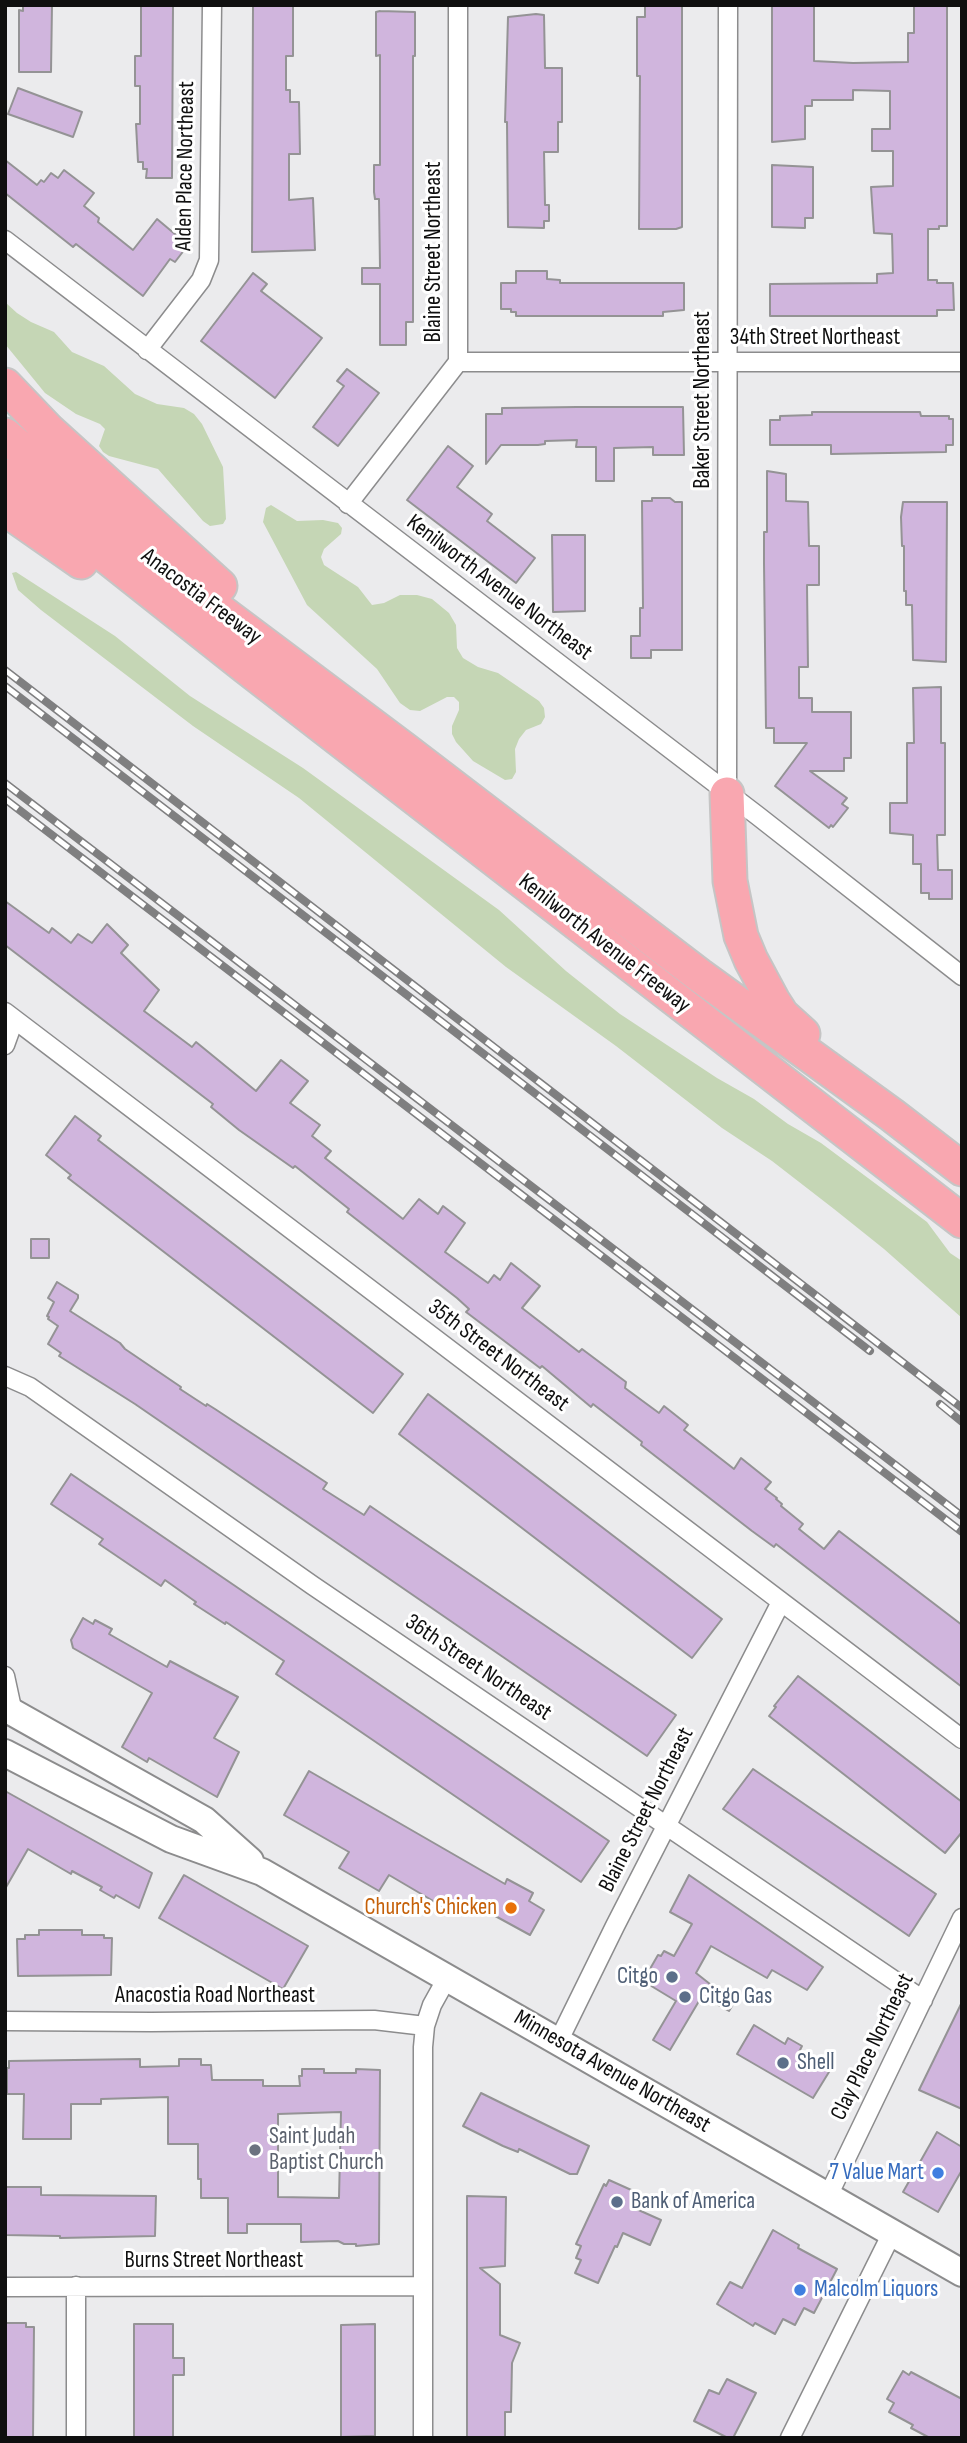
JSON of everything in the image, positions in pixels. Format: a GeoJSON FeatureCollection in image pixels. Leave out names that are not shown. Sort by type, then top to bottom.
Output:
{"type":"FeatureCollection","features":[{"type":"Feature","properties":{"kind":"highway"},"geometry":{"type":"LineString","coordinates":[[5,385],[48,430],[200,569],[405,750]]}},
{"type":"Feature","properties":{"kind":"highway","name":"Anacostia Freeway"},"geometry":{"type":"LineString","coordinates":[[5,435],[120,536],[405,750]]}},
{"type":"Feature","properties":{"kind":"highway"},"geometry":{"type":"LineString","coordinates":[[5,476],[246,667]]}},
{"type":"Feature","properties":{"kind":"highway","name":"Anacostia Freeway"},"geometry":{"type":"LineString","coordinates":[[5,509],[110,582],[246,667]]}},
{"type":"Feature","properties":{"kind":"highway","name":"Kenilworth Avenue Freeway"},"geometry":{"type":"LineString","coordinates":[[246,667],[962,1221]]}},
{"type":"Feature","properties":{"kind":"highway","name":"Kenilworth Avenue Freeway"},"geometry":{"type":"LineString","coordinates":[[405,750],[699,975],[962,1169]]}},
{"type":"Feature","properties":{"kind":"highway"},"geometry":{"type":"LineString","coordinates":[[727,794],[732,892],[741,936],[751,960],[782,1015],[892,1115]]}},
{"type":"Feature","properties":{"kind":"main road","name":"Minnesota Avenue Northeast"},"geometry":{"type":"LineString","coordinates":[[8,1716],[204,1820],[262,1872]]}},
{"type":"Feature","properties":{"kind":"main road","name":"Minnesota Avenue Northeast"},"geometry":{"type":"LineString","coordinates":[[5,1753],[171,1839],[262,1872],[962,2273]]}},
{"type":"Feature","properties":{"kind":"street","name":"Alden Place Northeast"},"geometry":{"type":"LineString","coordinates":[[148,350],[201,280],[209,260],[212,5]]}},
{"type":"Feature","properties":{"kind":"street","name":"Blaine Street Northeast"},"geometry":{"type":"LineString","coordinates":[[348,504],[458,362],[458,5]]}},
{"type":"Feature","properties":{"kind":"street","name":"Baker Street Northeast"},"geometry":{"type":"LineString","coordinates":[[727,794],[729,5]]}},
{"type":"Feature","properties":{"kind":"street","name":"Kenilworth Avenue Northeast"},"geometry":{"type":"LineString","coordinates":[[5,240],[962,976]]}},
{"type":"Feature","properties":{"kind":"street","name":"34th Street Northeast"},"geometry":{"type":"LineString","coordinates":[[458,362],[962,362]]}},
{"type":"Feature","properties":{"kind":"street"},"geometry":{"type":"LineString","coordinates":[[5,1045],[10,1016]]}},
{"type":"Feature","properties":{"kind":"street","name":"35th Street Northeast"},"geometry":{"type":"LineString","coordinates":[[10,1016],[962,1739]]}},
{"type":"Feature","properties":{"kind":"street","name":"36th Street Northeast"},"geometry":{"type":"LineString","coordinates":[[5,1376],[30,1387],[312,1585],[923,2000]]}},
{"type":"Feature","properties":{"kind":"street","name":"Blaine Street Northeast"},"geometry":{"type":"LineString","coordinates":[[558,2042],[781,1602]]}},
{"type":"Feature","properties":{"kind":"street"},"geometry":{"type":"LineString","coordinates":[[5,1676],[8,1716]]}},
{"type":"Feature","properties":{"kind":"street","name":"Clay Place Northeast"},"geometry":{"type":"LineString","coordinates":[[828,2196],[962,1918]]}},
{"type":"Feature","properties":{"kind":"street"},"geometry":{"type":"LineString","coordinates":[[423,2438],[423,2047],[425,2026],[432,2005],[447,1978]]}},
{"type":"Feature","properties":{"kind":"street","name":"Anacostia Road Northeast"},"geometry":{"type":"LineString","coordinates":[[5,2021],[374,2020],[425,2026]]}},
{"type":"Feature","properties":{"kind":"street"},"geometry":{"type":"LineString","coordinates":[[790,2438],[892,2233]]}},
{"type":"Feature","properties":{"kind":"street"},"geometry":{"type":"LineString","coordinates":[[76,2286],[76,2438]]}},
{"type":"Feature","properties":{"kind":"street","name":"Burns Street Northeast"},"geometry":{"type":"LineString","coordinates":[[5,2287],[423,2286]]}},
{"type":"Feature","properties":{"kind":"green space"},"geometry":{"type":"Polygon","coordinates":[[[5,302],[31,322],[54,332],[72,352],[104,366],[135,394],[157,404],[184,408],[194,414],[202,424],[223,467],[226,519],[223,524],[210,526],[203,521],[158,469],[103,452],[99,446],[105,429],[45,393],[5,344],[5,302]]]}},
{"type":"Feature","properties":{"kind":"green space"},"geometry":{"type":"Polygon","coordinates":[[[271,505],[297,521],[323,520],[338,523],[342,528],[341,534],[324,549],[321,557],[324,565],[358,587],[372,605],[384,603],[400,595],[417,595],[432,599],[449,613],[456,625],[457,648],[463,658],[478,667],[498,673],[539,701],[544,708],[545,717],[541,724],[526,730],[519,739],[515,749],[516,772],[512,779],[505,780],[473,761],[456,742],[452,726],[459,710],[459,702],[454,697],[447,697],[420,711],[410,710],[400,703],[377,669],[307,605],[263,522],[266,508],[271,505]]]}},
{"type":"Feature","properties":{"kind":"green space"},"geometry":{"type":"Polygon","coordinates":[[[16,572],[115,636],[190,696],[303,768],[499,910],[566,971],[620,1014],[821,1143],[927,1222],[950,1253],[962,1261],[962,1318],[884,1249],[772,1161],[722,1128],[616,1046],[506,967],[299,798],[193,726],[41,610],[18,590],[12,573],[16,572]]]}},
{"type":"Feature","properties":{"kind":"building"},"geometry":{"type":"Polygon","coordinates":[[[23,5],[52,5],[51,72],[19,72],[19,10],[23,11],[23,5]]]}},
{"type":"Feature","properties":{"kind":"building"},"geometry":{"type":"Polygon","coordinates":[[[141,5],[173,5],[172,178],[146,178],[147,169],[143,169],[143,162],[138,162],[136,124],[140,124],[140,86],[135,86],[135,56],[141,56],[141,5]]]}},
{"type":"Feature","properties":{"kind":"building"},"geometry":{"type":"Polygon","coordinates":[[[253,5],[293,5],[293,56],[286,56],[286,90],[290,90],[290,102],[299,102],[300,154],[289,154],[289,200],[313,198],[315,250],[252,252],[253,5]]]}},
{"type":"Feature","properties":{"kind":"building"},"geometry":{"type":"Polygon","coordinates":[[[645,5],[682,5],[682,227],[676,229],[639,229],[640,76],[637,76],[637,17],[645,17],[645,5]]]}},
{"type":"Feature","properties":{"kind":"building"},"geometry":{"type":"Polygon","coordinates":[[[772,5],[814,5],[814,61],[853,63],[908,62],[908,33],[914,33],[914,5],[947,5],[947,226],[928,229],[928,280],[953,283],[954,310],[937,310],[937,316],[770,316],[770,284],[877,283],[877,274],[893,273],[892,234],[874,233],[871,187],[893,186],[893,151],[872,151],[872,129],[890,129],[890,91],[853,90],[853,100],[812,100],[812,106],[805,106],[805,139],[772,142],[772,5]]]}},
{"type":"Feature","properties":{"kind":"building"},"geometry":{"type":"Polygon","coordinates":[[[376,12],[415,12],[413,322],[406,322],[406,345],[380,345],[380,284],[362,284],[362,268],[380,268],[379,199],[375,199],[374,165],[380,165],[380,55],[376,56],[376,12]]]}},
{"type":"Feature","properties":{"kind":"building"},"geometry":{"type":"Polygon","coordinates":[[[544,15],[545,68],[562,68],[562,122],[558,122],[558,152],[544,152],[545,205],[549,205],[549,221],[544,221],[544,228],[508,227],[505,122],[508,17],[544,15]]]}},
{"type":"Feature","properties":{"kind":"building"},"geometry":{"type":"Polygon","coordinates":[[[18,88],[82,112],[73,137],[8,114],[18,88]]]}},
{"type":"Feature","properties":{"kind":"building"},"geometry":{"type":"Polygon","coordinates":[[[5,160],[37,185],[41,180],[44,182],[51,173],[58,178],[64,170],[94,193],[84,206],[99,218],[98,222],[133,250],[157,219],[188,245],[175,262],[170,259],[143,296],[76,244],[73,247],[5,193],[5,160]]]}},
{"type":"Feature","properties":{"kind":"building"},"geometry":{"type":"Polygon","coordinates":[[[772,165],[813,167],[813,218],[805,218],[805,228],[772,227],[772,165]]]}},
{"type":"Feature","properties":{"kind":"building"},"geometry":{"type":"Polygon","coordinates":[[[516,271],[547,271],[547,279],[560,280],[560,283],[684,283],[684,310],[663,312],[663,316],[516,316],[516,312],[511,312],[511,309],[501,309],[501,283],[516,283],[516,271]]]}},
{"type":"Feature","properties":{"kind":"building"},"geometry":{"type":"Polygon","coordinates":[[[253,273],[267,284],[261,291],[322,338],[275,398],[201,341],[253,273]]]}},
{"type":"Feature","properties":{"kind":"building"},"geometry":{"type":"Polygon","coordinates":[[[347,369],[379,393],[338,446],[313,427],[344,386],[337,381],[347,369]]]}},
{"type":"Feature","properties":{"kind":"building"},"geometry":{"type":"Polygon","coordinates":[[[683,407],[684,455],[653,455],[653,447],[614,448],[614,481],[596,481],[596,447],[576,447],[577,440],[545,441],[545,444],[538,445],[501,445],[486,464],[486,414],[502,414],[502,408],[683,407]]]}},
{"type":"Feature","properties":{"kind":"building"},"geometry":{"type":"Polygon","coordinates":[[[812,412],[920,412],[921,416],[949,416],[949,419],[953,419],[953,445],[946,445],[946,452],[831,454],[831,445],[770,445],[770,420],[780,420],[780,416],[812,415],[812,412]]]}},
{"type":"Feature","properties":{"kind":"building"},"geometry":{"type":"Polygon","coordinates":[[[448,446],[473,466],[457,487],[492,514],[487,521],[535,558],[516,583],[407,500],[448,446]]]}},
{"type":"Feature","properties":{"kind":"building"},"geometry":{"type":"Polygon","coordinates":[[[767,471],[786,474],[786,501],[808,502],[809,546],[819,546],[819,585],[807,585],[808,667],[799,667],[799,698],[812,698],[812,712],[851,712],[851,758],[844,758],[844,771],[810,771],[847,798],[842,804],[848,808],[833,827],[831,825],[829,828],[775,786],[807,743],[774,743],[774,728],[766,728],[764,532],[767,532],[767,471]]]}},
{"type":"Feature","properties":{"kind":"building"},"geometry":{"type":"Polygon","coordinates":[[[652,498],[670,498],[675,502],[682,502],[682,650],[651,650],[651,658],[631,658],[631,636],[640,636],[640,608],[643,608],[642,501],[652,501],[652,498]]]}},
{"type":"Feature","properties":{"kind":"building"},"geometry":{"type":"Polygon","coordinates":[[[903,502],[947,502],[946,662],[913,660],[912,605],[906,605],[904,591],[901,517],[903,502]]]}},
{"type":"Feature","properties":{"kind":"building"},"geometry":{"type":"Polygon","coordinates":[[[552,535],[585,535],[585,611],[553,612],[552,535]]]}},
{"type":"Feature","properties":{"kind":"building"},"geometry":{"type":"Polygon","coordinates":[[[941,687],[941,743],[945,743],[945,835],[937,835],[938,870],[952,870],[952,899],[929,899],[929,893],[921,893],[921,864],[913,864],[913,835],[890,833],[890,803],[907,803],[907,743],[914,743],[913,688],[941,687]]]}},
{"type":"Feature","properties":{"kind":"building"},"geometry":{"type":"Polygon","coordinates":[[[5,901],[49,933],[52,928],[71,943],[78,934],[92,943],[107,924],[128,945],[121,953],[159,990],[144,1011],[192,1047],[196,1042],[256,1091],[281,1060],[308,1081],[290,1103],[320,1125],[312,1136],[331,1151],[325,1158],[403,1219],[419,1199],[438,1214],[443,1206],[465,1223],[445,1252],[488,1283],[494,1275],[500,1280],[511,1263],[540,1286],[522,1308],[579,1352],[582,1349],[626,1382],[625,1388],[659,1413],[664,1406],[688,1425],[684,1430],[734,1469],[741,1458],[771,1482],[765,1489],[803,1524],[799,1529],[824,1549],[839,1531],[962,1625],[962,1687],[776,1544],[774,1547],[752,1531],[593,1404],[591,1407],[542,1366],[540,1368],[466,1312],[469,1309],[457,1298],[347,1212],[349,1209],[295,1166],[293,1168],[239,1130],[211,1107],[213,1104],[5,945],[5,901]]]}},
{"type":"Feature","properties":{"kind":"building"},"geometry":{"type":"Polygon","coordinates":[[[75,1116],[101,1136],[98,1140],[403,1374],[373,1413],[68,1178],[71,1175],[46,1155],[75,1116]]]}},
{"type":"Feature","properties":{"kind":"building"},"geometry":{"type":"Polygon","coordinates":[[[31,1239],[49,1239],[49,1258],[31,1258],[31,1239]]]}},
{"type":"Feature","properties":{"kind":"building"},"geometry":{"type":"Polygon","coordinates":[[[57,1282],[78,1295],[70,1311],[120,1343],[181,1387],[180,1389],[327,1483],[323,1489],[364,1515],[370,1506],[676,1715],[647,1756],[135,1404],[59,1356],[61,1353],[48,1344],[58,1326],[47,1316],[54,1302],[48,1298],[57,1282]]]}},
{"type":"Feature","properties":{"kind":"building"},"geometry":{"type":"Polygon","coordinates":[[[428,1394],[722,1619],[692,1658],[399,1434],[428,1394]]]}},
{"type":"Feature","properties":{"kind":"building"},"geometry":{"type":"Polygon","coordinates":[[[71,1474],[609,1841],[581,1882],[276,1674],[284,1661],[194,1604],[196,1602],[165,1580],[161,1586],[99,1544],[103,1539],[51,1504],[71,1474]]]}},
{"type":"Feature","properties":{"kind":"building"},"geometry":{"type":"Polygon","coordinates":[[[83,1618],[93,1624],[95,1620],[112,1629],[109,1634],[167,1667],[170,1661],[238,1697],[214,1738],[239,1752],[217,1797],[149,1758],[147,1762],[122,1747],[152,1693],[73,1648],[71,1640],[83,1618]]]}},
{"type":"Feature","properties":{"kind":"building"},"geometry":{"type":"Polygon","coordinates":[[[798,1676],[962,1802],[962,1832],[945,1853],[769,1716],[798,1676]]]}},
{"type":"Feature","properties":{"kind":"building"},"geometry":{"type":"Polygon","coordinates":[[[753,1769],[936,1894],[909,1936],[723,1809],[753,1769]]]}},
{"type":"Feature","properties":{"kind":"building"},"geometry":{"type":"Polygon","coordinates":[[[309,1771],[505,1884],[507,1879],[533,1893],[529,1901],[544,1910],[530,1935],[466,1900],[457,1915],[389,1875],[379,1891],[339,1868],[349,1852],[284,1815],[309,1771]]]}},
{"type":"Feature","properties":{"kind":"building"},"geometry":{"type":"Polygon","coordinates":[[[5,1791],[152,1873],[139,1908],[116,1895],[114,1898],[100,1890],[102,1887],[72,1871],[71,1874],[28,1849],[5,1889],[5,1791]]]}},
{"type":"Feature","properties":{"kind":"building"},"geometry":{"type":"Polygon","coordinates":[[[184,1875],[308,1946],[283,1989],[159,1918],[184,1875]]]}},
{"type":"Feature","properties":{"kind":"building"},"geometry":{"type":"Polygon","coordinates":[[[689,1875],[823,1967],[807,1990],[772,1970],[767,1978],[711,1946],[696,1973],[734,2003],[729,2011],[702,1996],[670,2050],[653,2040],[676,2001],[643,1981],[658,1955],[661,1956],[664,1951],[674,1956],[692,1924],[670,1912],[689,1875]]]}},
{"type":"Feature","properties":{"kind":"building"},"geometry":{"type":"Polygon","coordinates":[[[39,1930],[82,1930],[82,1935],[104,1935],[104,1938],[112,1938],[111,1975],[18,1976],[17,1939],[25,1939],[25,1935],[39,1935],[39,1930]]]}},
{"type":"Feature","properties":{"kind":"building"},"geometry":{"type":"Polygon","coordinates":[[[962,2002],[962,2109],[919,2090],[962,2002]]]}},
{"type":"Feature","properties":{"kind":"building","name":"Shell"},"geometry":{"type":"Polygon","coordinates":[[[754,2025],[785,2044],[788,2038],[802,2046],[798,2054],[829,2072],[813,2098],[737,2054],[754,2025]]]}},
{"type":"Feature","properties":{"kind":"building"},"geometry":{"type":"Polygon","coordinates":[[[140,2059],[140,2067],[179,2066],[179,2059],[201,2059],[201,2065],[211,2065],[212,2080],[263,2080],[263,2086],[300,2086],[299,2076],[302,2076],[302,2069],[324,2069],[324,2073],[356,2073],[356,2069],[380,2070],[379,2244],[356,2246],[338,2241],[301,2242],[301,2224],[247,2224],[247,2233],[228,2233],[228,2198],[201,2198],[198,2144],[168,2144],[168,2097],[101,2099],[101,2104],[71,2104],[71,2139],[23,2139],[24,2094],[7,2094],[9,2061],[140,2059]],[[341,2112],[278,2114],[278,2197],[339,2198],[341,2112]]]}},
{"type":"Feature","properties":{"kind":"building"},"geometry":{"type":"Polygon","coordinates":[[[481,2093],[589,2146],[577,2174],[570,2174],[519,2149],[518,2152],[503,2146],[463,2126],[481,2093]]]}},
{"type":"Feature","properties":{"kind":"building"},"geometry":{"type":"Polygon","coordinates":[[[937,2132],[962,2147],[962,2170],[938,2212],[903,2192],[937,2132]]]}},
{"type":"Feature","properties":{"kind":"building"},"geometry":{"type":"Polygon","coordinates":[[[609,2180],[638,2193],[634,2208],[661,2220],[650,2245],[623,2233],[598,2283],[575,2273],[581,2260],[576,2258],[581,2246],[576,2244],[604,2184],[606,2186],[609,2180]]]}},
{"type":"Feature","properties":{"kind":"building"},"geometry":{"type":"Polygon","coordinates":[[[5,2187],[41,2187],[41,2195],[156,2196],[155,2236],[60,2238],[5,2235],[5,2187]]]}},
{"type":"Feature","properties":{"kind":"building"},"geometry":{"type":"Polygon","coordinates":[[[467,2196],[506,2197],[505,2266],[480,2268],[500,2284],[500,2335],[520,2343],[512,2363],[511,2412],[505,2412],[505,2438],[467,2438],[467,2196]]]}},
{"type":"Feature","properties":{"kind":"building"},"geometry":{"type":"Polygon","coordinates":[[[773,2230],[799,2245],[798,2248],[837,2269],[814,2313],[804,2308],[795,2325],[783,2319],[775,2334],[755,2323],[753,2326],[717,2304],[730,2282],[742,2288],[773,2230]]]}},
{"type":"Feature","properties":{"kind":"building"},"geometry":{"type":"Polygon","coordinates":[[[5,2323],[26,2323],[26,2327],[34,2327],[33,2438],[5,2438],[5,2323]]]}},
{"type":"Feature","properties":{"kind":"building"},"geometry":{"type":"Polygon","coordinates":[[[134,2324],[173,2324],[173,2358],[184,2358],[184,2375],[173,2375],[173,2438],[134,2438],[134,2324]]]}},
{"type":"Feature","properties":{"kind":"building"},"geometry":{"type":"Polygon","coordinates":[[[375,2324],[375,2436],[341,2437],[341,2325],[375,2324]]]}},
{"type":"Feature","properties":{"kind":"building"},"geometry":{"type":"Polygon","coordinates":[[[903,2371],[909,2375],[911,2372],[962,2399],[962,2438],[930,2438],[889,2412],[894,2403],[887,2399],[903,2371]]]}},
{"type":"Feature","properties":{"kind":"building"},"geometry":{"type":"Polygon","coordinates":[[[727,2379],[756,2393],[733,2438],[694,2421],[709,2390],[719,2394],[727,2379]]]}},
{"type":"Feature","properties":{"kind":"railway"},"geometry":{"type":"LineString","coordinates":[[5,670],[962,1408]]}},
{"type":"Feature","properties":{"kind":"railway"},"geometry":{"type":"LineString","coordinates":[[5,686],[870,1351]]}},
{"type":"Feature","properties":{"kind":"railway"},"geometry":{"type":"LineString","coordinates":[[5,783],[962,1516]]}},
{"type":"Feature","properties":{"kind":"railway"},"geometry":{"type":"LineString","coordinates":[[5,799],[962,1532]]}},
{"type":"Feature","properties":{"kind":"railway"},"geometry":{"type":"LineString","coordinates":[[940,1404],[962,1422]]}},
{"type":"Feature","properties":{"kind":"place","name":"Church's Chicken"},"geometry":{"type":"Point","coordinates":[511,1908]}},
{"type":"Feature","properties":{"kind":"place","name":"Citgo"},"geometry":{"type":"Point","coordinates":[672,1977]}},
{"type":"Feature","properties":{"kind":"place","name":"Citgo Gas"},"geometry":{"type":"Point","coordinates":[685,1997]}},
{"type":"Feature","properties":{"kind":"place","name":"Shell"},"geometry":{"type":"Point","coordinates":[783,2063]}},
{"type":"Feature","properties":{"kind":"place","name":"Saint Judah Baptist Church"},"geometry":{"type":"Point","coordinates":[255,2150]}},
{"type":"Feature","properties":{"kind":"place","name":"7 Value Mart"},"geometry":{"type":"Point","coordinates":[938,2173]}},
{"type":"Feature","properties":{"kind":"place","name":"Bank of America"},"geometry":{"type":"Point","coordinates":[617,2202]}},
{"type":"Feature","properties":{"kind":"place","name":"Malcolm Liquors"},"geometry":{"type":"Point","coordinates":[800,2290]}}]}
